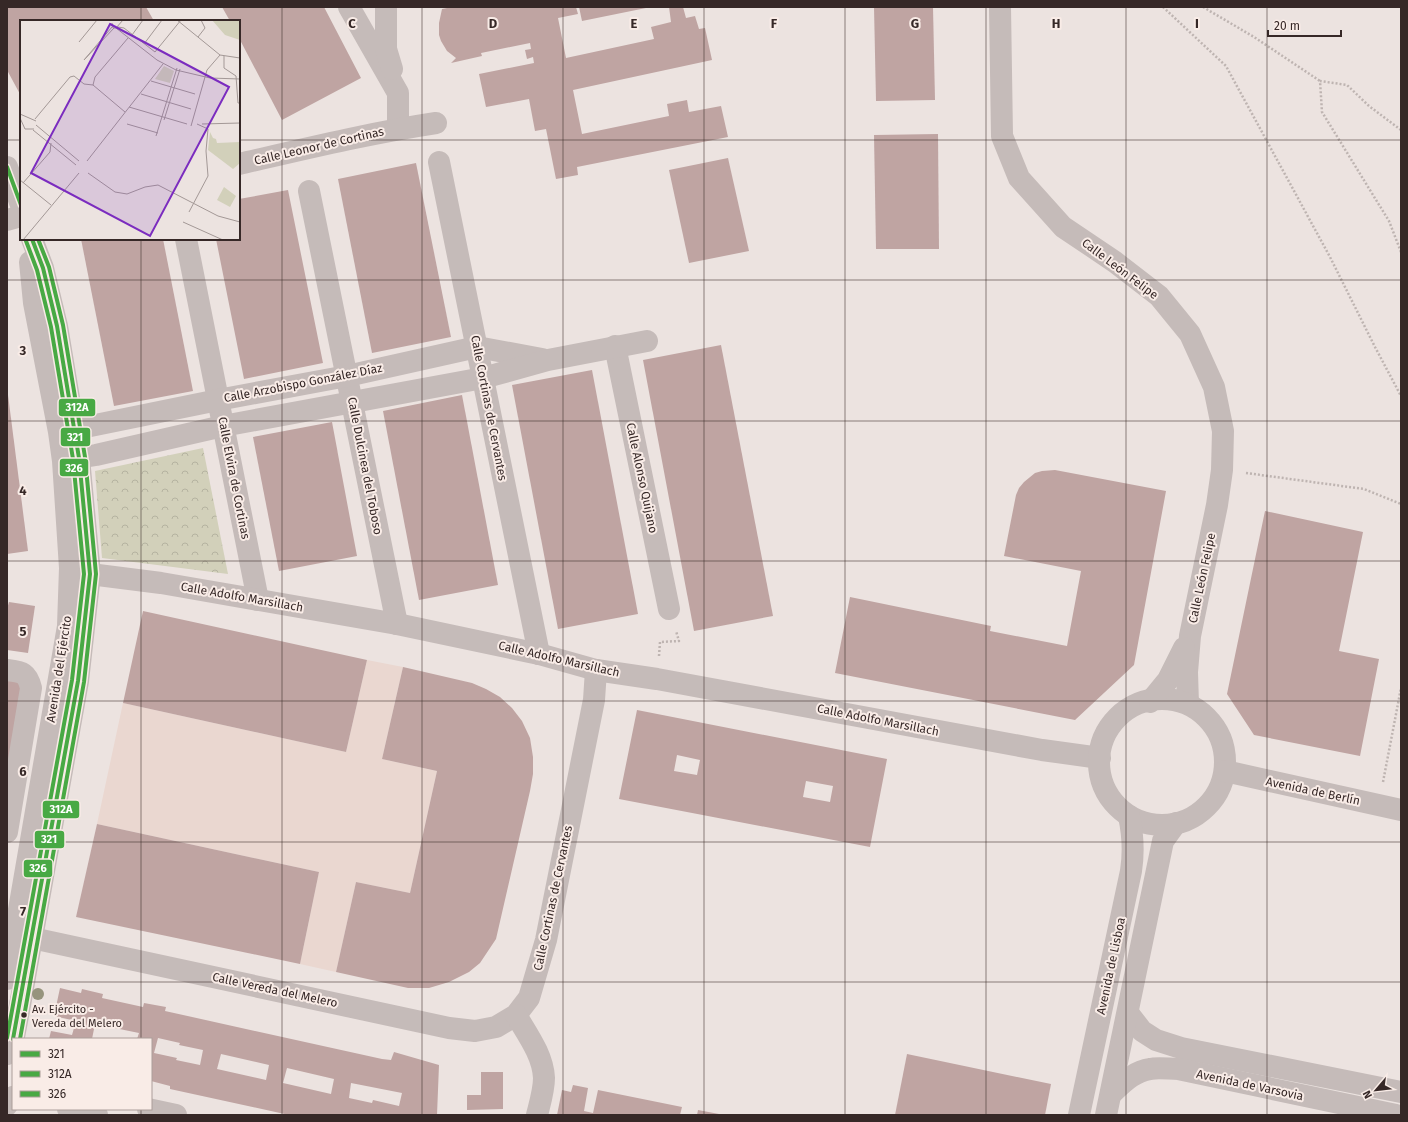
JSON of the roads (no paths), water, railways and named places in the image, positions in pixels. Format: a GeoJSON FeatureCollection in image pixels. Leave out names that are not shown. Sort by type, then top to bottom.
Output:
{"type":"FeatureCollection","features":[{"type":"Feature","properties":{"kind":"street","name":"Calle Leonor de Cortinas"},"geometry":{"type":"LineString","coordinates":[[349,7],[398,93],[398,129]]}},
{"type":"Feature","properties":{"kind":"street"},"geometry":{"type":"LineString","coordinates":[[386,7],[386,49],[398,93]]}},
{"type":"Feature","properties":{"kind":"street","name":"Calle León Felipe"},"geometry":{"type":"LineString","coordinates":[[1000,7],[1002,136],[1019,178],[1063,227],[1114,262],[1159,296],[1190,334],[1214,387],[1223,431],[1222,470],[1217,506],[1190,636],[1187,672],[1188,704]]}},
{"type":"Feature","properties":{"kind":"street","name":"Calle Leonor de Cortinas"},"geometry":{"type":"LineString","coordinates":[[240,164],[311,147],[398,129],[436,123]]}},
{"type":"Feature","properties":{"kind":"street","name":"Calle Cortinas de Cervantes"},"geometry":{"type":"LineString","coordinates":[[439,162],[539,654]]}},
{"type":"Feature","properties":{"kind":"street"},"geometry":{"type":"LineString","coordinates":[[7,167],[20,202]]}},
{"type":"Feature","properties":{"kind":"street","name":"Calle Dulcinea del Toboso"},"geometry":{"type":"LineString","coordinates":[[309,191],[397,624]]}},
{"type":"Feature","properties":{"kind":"street"},"geometry":{"type":"LineString","coordinates":[[7,220],[20,216]]}},
{"type":"Feature","properties":{"kind":"street","name":"Avenida del Ejército"},"geometry":{"type":"LineString","coordinates":[[14,1038],[78,681],[90,574],[66,431],[34,303],[27,240]]}},
{"type":"Feature","properties":{"kind":"street","name":"Avenida del Ejército"},"geometry":{"type":"LineString","coordinates":[[32,240],[43,268],[57,326],[66,431]]}},
{"type":"Feature","properties":{"kind":"street","name":"Calle Elvira de Cortinas"},"geometry":{"type":"LineString","coordinates":[[186,240],[258,600]]}},
{"type":"Feature","properties":{"kind":"street","name":"Calle Arzobispo González Díaz"},"geometry":{"type":"LineString","coordinates":[[71,460],[223,426],[483,378],[548,360],[647,340]]}},
{"type":"Feature","properties":{"kind":"street","name":"Calle Alonso Quijano"},"geometry":{"type":"LineString","coordinates":[[615,346],[669,609]]}},
{"type":"Feature","properties":{"kind":"street","name":"Calle Arzobispo González Díaz"},"geometry":{"type":"LineString","coordinates":[[66,431],[218,400],[347,376],[477,347],[548,360]]}},
{"type":"Feature","properties":{"kind":"street","name":"Avenida del Ejército"},"geometry":{"type":"LineString","coordinates":[[7,979],[68,626],[71,460]]}},
{"type":"Feature","properties":{"kind":"street","name":"Calle Adolfo Marsillach"},"geometry":{"type":"LineString","coordinates":[[90,574],[161,583],[397,624],[539,654],[596,670],[665,680],[1042,750],[1100,758]]}},
{"type":"Feature","properties":{"kind":"street","name":"Calle León Felipe"},"geometry":{"type":"LineString","coordinates":[[1150,702],[1168,680],[1190,636]]}},
{"type":"Feature","properties":{"kind":"street"},"geometry":{"type":"LineString","coordinates":[[7,670],[23,673],[29,680],[31,688],[10,795],[7,832]]}},
{"type":"Feature","properties":{"kind":"street","name":"Calle Cortinas de Cervantes"},"geometry":{"type":"LineString","coordinates":[[516,1015],[529,998],[546,940],[594,700],[596,670]]}},
{"type":"Feature","properties":{"kind":"street"},"geometry":{"type":"LineString","coordinates":[[1163,699],[1188,704],[1211,722],[1224,747],[1225,771],[1222,784],[1215,797],[1201,812],[1185,822],[1155,825],[1129,816],[1115,804],[1103,786],[1099,763],[1104,737],[1116,719],[1134,705],[1163,699]]}},
{"type":"Feature","properties":{"kind":"street","name":"Avenida de Berlín"},"geometry":{"type":"LineString","coordinates":[[1225,771],[1401,810]]}},
{"type":"Feature","properties":{"kind":"street","name":"Avenida de Lisboa"},"geometry":{"type":"LineString","coordinates":[[1079,1115],[1131,871],[1133,859],[1132,833],[1129,816]]}},
{"type":"Feature","properties":{"kind":"street"},"geometry":{"type":"LineString","coordinates":[[1106,1115],[1163,841],[1176,823]]}},
{"type":"Feature","properties":{"kind":"street","name":"Calle Vereda del Melero"},"geometry":{"type":"LineString","coordinates":[[32,938],[449,1028],[475,1031],[496,1027],[516,1015]]}},
{"type":"Feature","properties":{"kind":"street","name":"Avenida de Varsovia"},"geometry":{"type":"LineString","coordinates":[[1128,1013],[1142,1031],[1156,1040],[1181,1048],[1401,1092]]}},
{"type":"Feature","properties":{"kind":"street"},"geometry":{"type":"LineString","coordinates":[[516,1015],[539,1055],[544,1078],[537,1115]]}},
{"type":"Feature","properties":{"kind":"street","name":"Avenida del Ejército"},"geometry":{"type":"LineString","coordinates":[[7,1054],[12,1042]]}},
{"type":"Feature","properties":{"kind":"street","name":"Avenida de Varsovia"},"geometry":{"type":"LineString","coordinates":[[1111,1094],[1138,1072],[1149,1069],[1178,1069],[1396,1115]]}},
{"type":"Feature","properties":{"kind":"street"},"geometry":{"type":"LineString","coordinates":[[73,1110],[97,1115]]}},
{"type":"Feature","properties":{"kind":"street"},"geometry":{"type":"LineString","coordinates":[[152,1110],[176,1115]]}},
{"type":"Feature","properties":{"kind":"place","name":"Av. Ejército - Vereda del Melero"},"geometry":{"type":"Point","coordinates":[24,1015]}}]}
